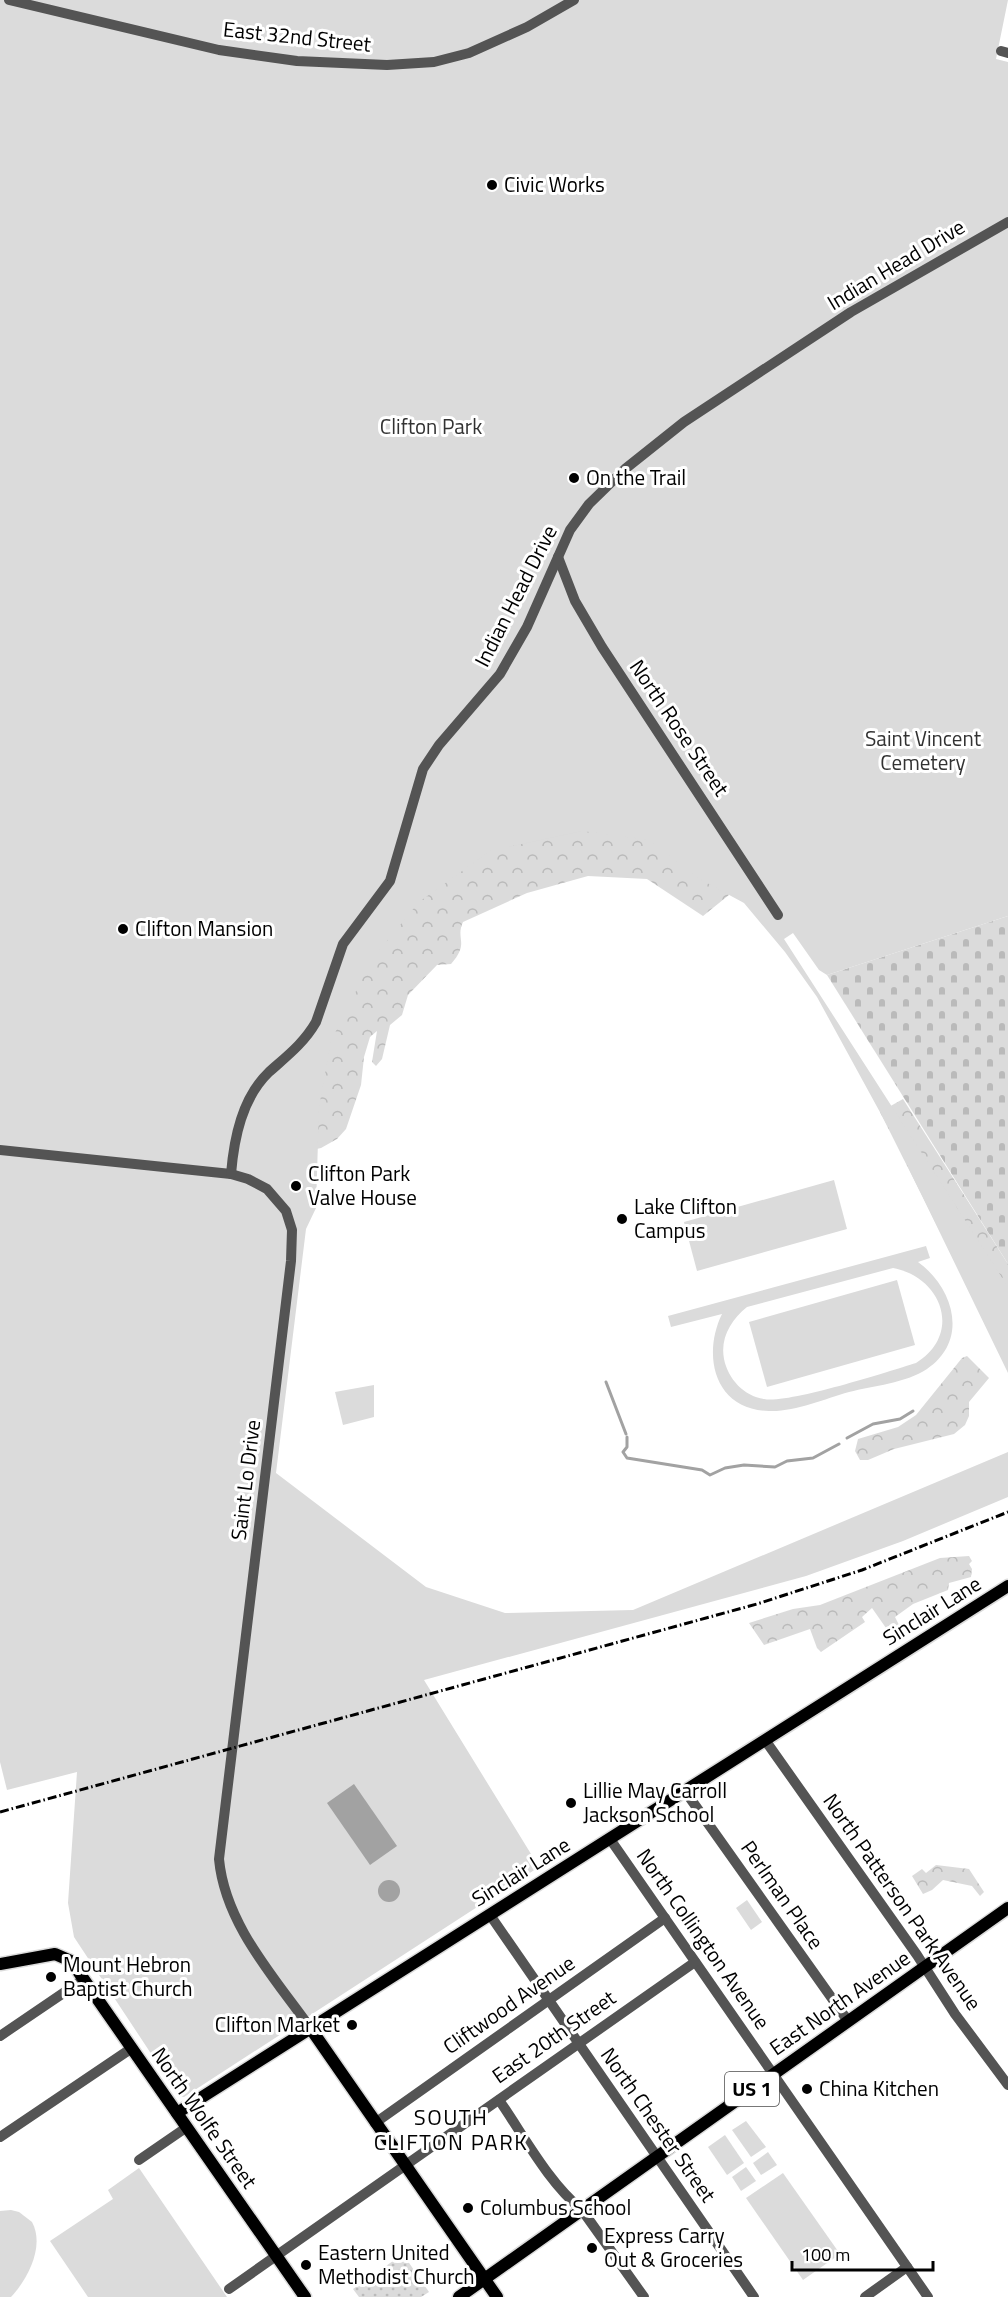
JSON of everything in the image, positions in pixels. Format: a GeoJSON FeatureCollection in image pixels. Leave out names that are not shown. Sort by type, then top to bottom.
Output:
{"type":"FeatureCollection","features":[{"type":"Feature","properties":{"kind":"main road","name":"Sinclair Lane"},"geometry":{"type":"LineString","coordinates":[[177,2113],[1008,1586]]}},
{"type":"Feature","properties":{"kind":"main road","name":"East North Avenue"},"geometry":{"type":"LineString","coordinates":[[459,2297],[1008,1908]]}},
{"type":"Feature","properties":{"kind":"main road","name":"North Wolfe Street"},"geometry":{"type":"LineString","coordinates":[[0,1964],[55,1954],[71,1961],[305,2297]]}},
{"type":"Feature","properties":{"kind":"main road"},"geometry":{"type":"LineString","coordinates":[[311,2029],[497,2297]]}},
{"type":"Feature","properties":{"kind":"street","name":"East 32nd Street"},"geometry":{"type":"LineString","coordinates":[[9,0],[219,50],[297,61],[387,65],[434,62],[469,53],[527,27],[574,0]]}},
{"type":"Feature","properties":{"kind":"street","name":"Indian Head Drive"},"geometry":{"type":"LineString","coordinates":[[231,1174],[237,1131],[250,1097],[268,1073],[310,1033],[316,1022],[342,944],[390,881],[423,769],[439,745],[501,674],[527,627],[570,530],[589,504],[625,469],[684,422],[851,312],[1008,222]]}},
{"type":"Feature","properties":{"kind":"street","name":"North Rose Street"},"geometry":{"type":"LineString","coordinates":[[558,557],[575,601],[597,639],[778,915]]}},
{"type":"Feature","properties":{"kind":"street","name":"Saint Lo Drive"},"geometry":{"type":"LineString","coordinates":[[0,1150],[231,1174],[257,1183],[276,1197],[286,1211],[293,1239],[219,1859],[225,1894],[237,1922],[311,2029]]}},
{"type":"Feature","properties":{"kind":"street","name":"North Patterson Park Avenue"},"geometry":{"type":"LineString","coordinates":[[765,1740],[917,1955],[922,1968],[1008,2085]]}},
{"type":"Feature","properties":{"kind":"street","name":"Perlman Place"},"geometry":{"type":"LineString","coordinates":[[684,1791],[848,2021]]}},
{"type":"Feature","properties":{"kind":"street","name":"North Collington Avenue"},"geometry":{"type":"LineString","coordinates":[[610,1839],[928,2297]]}},
{"type":"Feature","properties":{"kind":"street","name":"North Chester Street"},"geometry":{"type":"LineString","coordinates":[[490,1915],[754,2297]]}},
{"type":"Feature","properties":{"kind":"street","name":"Cliftwood Avenue"},"geometry":{"type":"LineString","coordinates":[[375,2123],[665,1918]]}},
{"type":"Feature","properties":{"kind":"street","name":"East 20th Street"},"geometry":{"type":"LineString","coordinates":[[229,2289],[695,1962]]}},
{"type":"Feature","properties":{"kind":"street"},"geometry":{"type":"LineString","coordinates":[[0,2036],[84,1979]]}},
{"type":"Feature","properties":{"kind":"street"},"geometry":{"type":"LineString","coordinates":[[0,2137],[132,2048]]}},
{"type":"Feature","properties":{"kind":"street"},"geometry":{"type":"LineString","coordinates":[[499,2100],[569,2199],[582,2210],[644,2297]]}},
{"type":"Feature","properties":{"kind":"street"},"geometry":{"type":"LineString","coordinates":[[139,2160],[187,2127]]}},
{"type":"Feature","properties":{"kind":"street"},"geometry":{"type":"LineString","coordinates":[[865,2297],[911,2272]]}},
{"type":"Feature","properties":{"kind":"green space","name":"Clifton Park"},"geometry":{"type":"Polygon","coordinates":[[[0,0],[1008,0],[996,59],[1008,62],[1008,916],[827,975],[819,970],[793,933],[784,939],[1008,1287],[1008,1373],[893,1136],[817,997],[785,952],[744,903],[696,877],[650,840],[582,831],[490,851],[419,902],[372,959],[331,1041],[319,1107],[316,1208],[306,1229],[276,1473],[426,1587],[505,1613],[633,1610],[1008,1452],[1008,1497],[903,1541],[806,1576],[424,1680],[539,1867],[184,2097],[179,2096],[74,1937],[68,1903],[77,1772],[7,1790],[0,1762],[0,0]]]}},
{"type":"Feature","properties":{"kind":"green space"},"geometry":{"type":"Polygon","coordinates":[[[595,808],[740,886],[703,916],[647,879],[588,876],[527,893],[463,922],[460,933],[461,946],[457,957],[451,964],[437,965],[408,995],[402,1015],[390,1025],[382,1059],[376,1066],[372,1062],[377,1031],[370,1037],[364,1057],[361,1085],[346,1129],[337,1139],[321,1148],[294,1154],[334,1028],[412,852],[595,808]]]}},
{"type":"Feature","properties":{"kind":"green space"},"geometry":{"type":"Polygon","coordinates":[[[1008,916],[1008,1264],[827,975],[1008,916]]]}},
{"type":"Feature","properties":{"kind":"green space"},"geometry":{"type":"Polygon","coordinates":[[[903,1099],[1008,1264],[1008,1367],[880,1112],[903,1099]]]}},
{"type":"Feature","properties":{"kind":"green space"},"geometry":{"type":"Polygon","coordinates":[[[834,1180],[847,1229],[697,1271],[684,1222],[834,1180]]]}},
{"type":"Feature","properties":{"kind":"green space"},"geometry":{"type":"Polygon","coordinates":[[[926,1246],[930,1258],[918,1262],[940,1285],[948,1299],[952,1314],[952,1329],[949,1344],[940,1357],[919,1374],[799,1407],[769,1411],[750,1408],[736,1401],[725,1391],[717,1378],[713,1346],[722,1314],[671,1327],[668,1316],[926,1246]],[[893,1268],[747,1307],[736,1318],[725,1337],[724,1359],[733,1380],[750,1394],[764,1399],[776,1399],[838,1386],[916,1363],[931,1351],[939,1337],[942,1323],[941,1308],[934,1294],[910,1273],[893,1268]]]}},
{"type":"Feature","properties":{"kind":"green space"},"geometry":{"type":"Polygon","coordinates":[[[897,1280],[915,1345],[767,1387],[749,1322],[897,1280]]]}},
{"type":"Feature","properties":{"kind":"green space"},"geometry":{"type":"Polygon","coordinates":[[[967,1356],[989,1378],[969,1402],[969,1416],[965,1425],[954,1434],[894,1449],[868,1460],[860,1460],[855,1451],[858,1439],[898,1427],[916,1415],[962,1358],[967,1356]]]}},
{"type":"Feature","properties":{"kind":"green space"},"geometry":{"type":"Polygon","coordinates":[[[374,1385],[374,1417],[343,1425],[335,1392],[374,1385]]]}},
{"type":"Feature","properties":{"kind":"green space"},"geometry":{"type":"Polygon","coordinates":[[[969,1556],[972,1561],[969,1564],[972,1569],[971,1577],[949,1583],[948,1590],[913,1604],[895,1617],[903,1633],[893,1638],[872,1608],[862,1617],[865,1622],[821,1652],[817,1648],[810,1629],[764,1645],[749,1623],[793,1609],[820,1605],[940,1558],[969,1556]]]}},
{"type":"Feature","properties":{"kind":"green space"},"geometry":{"type":"Polygon","coordinates":[[[936,1865],[969,1869],[984,1892],[980,1896],[972,1886],[943,1880],[932,1890],[923,1894],[912,1876],[922,1869],[926,1873],[936,1865]]]}},
{"type":"Feature","properties":{"kind":"green space"},"geometry":{"type":"Polygon","coordinates":[[[747,1900],[762,1922],[751,1930],[736,1908],[747,1900]]]}},
{"type":"Feature","properties":{"kind":"green space"},"geometry":{"type":"Polygon","coordinates":[[[746,2121],[766,2147],[751,2157],[732,2130],[746,2121]]]}},
{"type":"Feature","properties":{"kind":"green space"},"geometry":{"type":"Polygon","coordinates":[[[725,2135],[744,2163],[727,2175],[708,2147],[725,2135]]]}},
{"type":"Feature","properties":{"kind":"green space"},"geometry":{"type":"Polygon","coordinates":[[[768,2152],[777,2165],[761,2175],[753,2163],[768,2152]]]}},
{"type":"Feature","properties":{"kind":"green space"},"geometry":{"type":"Polygon","coordinates":[[[746,2167],[756,2181],[741,2191],[732,2177],[746,2167]]]}},
{"type":"Feature","properties":{"kind":"green space"},"geometry":{"type":"Polygon","coordinates":[[[139,2168],[227,2297],[88,2297],[50,2241],[113,2199],[108,2190],[139,2168]]]}},
{"type":"Feature","properties":{"kind":"green space"},"geometry":{"type":"Polygon","coordinates":[[[783,2173],[840,2254],[803,2280],[746,2198],[783,2173]]]}},
{"type":"Feature","properties":{"kind":"green space"},"geometry":{"type":"Polygon","coordinates":[[[0,2211],[19,2212],[32,2222],[36,2231],[36,2252],[29,2272],[17,2290],[11,2297],[0,2297],[0,2211]]]}},
{"type":"Feature","properties":{"kind":"green space"},"geometry":{"type":"Polygon","coordinates":[[[403,2254],[429,2292],[421,2297],[359,2297],[353,2289],[403,2254]]]}},
{"type":"Feature","properties":{"kind":"shaded area"},"geometry":{"type":"Polygon","coordinates":[[[354,1784],[397,1846],[370,1865],[327,1803],[354,1784]]]}},
{"type":"Feature","properties":{"kind":"shaded area"},"geometry":{"type":"Polygon","coordinates":[[[389,1880],[397,1883],[400,1891],[397,1899],[389,1902],[381,1899],[378,1891],[381,1883],[389,1880]]]}},
{"type":"Feature","properties":{"kind":"waterway"},"geometry":{"type":"LineString","coordinates":[[606,1382],[626,1434]]}},
{"type":"Feature","properties":{"kind":"waterway"},"geometry":{"type":"LineString","coordinates":[[847,1438],[873,1424],[900,1419],[913,1411]]}},
{"type":"Feature","properties":{"kind":"waterway"},"geometry":{"type":"LineString","coordinates":[[627,1437],[627,1447],[623,1452],[627,1458],[702,1470],[710,1475],[725,1468],[744,1465],[775,1467],[787,1461],[813,1458],[839,1444]]}},
{"type":"Feature","properties":{"kind":"railway"},"geometry":{"type":"LineString","coordinates":[[0,1812],[757,1604],[862,1570],[1008,1512]]}},
{"type":"Feature","properties":{"kind":"place","name":"Civic Works"},"geometry":{"type":"Point","coordinates":[492,185]}},
{"type":"Feature","properties":{"kind":"place","name":"On the Trail"},"geometry":{"type":"Point","coordinates":[574,478]}},
{"type":"Feature","properties":{"kind":"place","name":"Clifton Mansion"},"geometry":{"type":"Point","coordinates":[123,929]}},
{"type":"Feature","properties":{"kind":"place","name":"Clifton Park Valve House"},"geometry":{"type":"Point","coordinates":[296,1186]}},
{"type":"Feature","properties":{"kind":"place","name":"Lake Clifton Campus"},"geometry":{"type":"Point","coordinates":[622,1219]}},
{"type":"Feature","properties":{"kind":"place","name":"Lillie May Carroll Jackson School"},"geometry":{"type":"Point","coordinates":[571,1803]}},
{"type":"Feature","properties":{"kind":"place","name":"Mount Hebron Baptist Church"},"geometry":{"type":"Point","coordinates":[51,1977]}},
{"type":"Feature","properties":{"kind":"place","name":"Clifton Market"},"geometry":{"type":"Point","coordinates":[352,2025]}},
{"type":"Feature","properties":{"kind":"place","name":"China Kitchen"},"geometry":{"type":"Point","coordinates":[807,2089]}},
{"type":"Feature","properties":{"kind":"place","name":"Columbus School"},"geometry":{"type":"Point","coordinates":[468,2208]}},
{"type":"Feature","properties":{"kind":"place","name":"Express Carry Out & Groceries"},"geometry":{"type":"Point","coordinates":[592,2248]}},
{"type":"Feature","properties":{"kind":"place","name":"Eastern United Methodist Church"},"geometry":{"type":"Point","coordinates":[306,2265]}},
{"type":"Feature","properties":{"kind":"district","name":"SOUTH CLIFTON PARK"},"geometry":{"type":"Point","coordinates":[451,2130]}},
{"type":"Feature","properties":{"kind":"park label","name":"Saint Vincent Cemetery"},"geometry":{"type":"Point","coordinates":[923,751]}}]}
